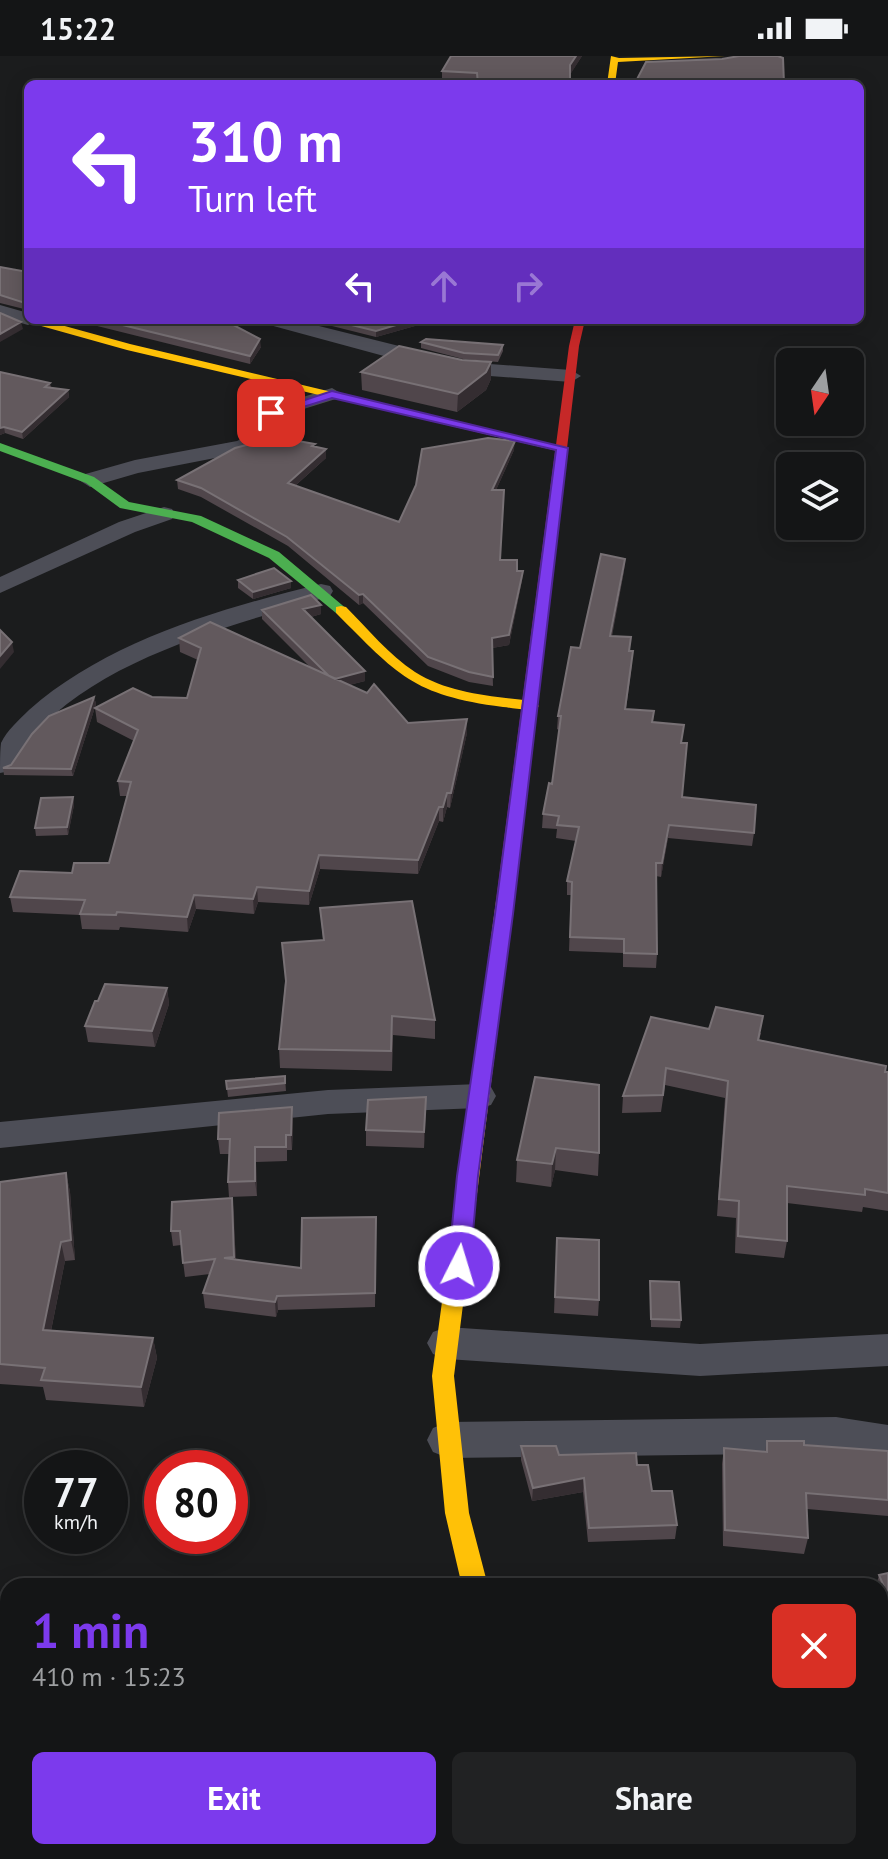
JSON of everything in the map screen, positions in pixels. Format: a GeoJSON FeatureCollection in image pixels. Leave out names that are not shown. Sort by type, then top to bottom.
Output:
{"type":"FeatureCollection","features":[{"type":"Feature","properties":{"kind":"main road"},"geometry":{"type":"LineString","coordinates":[[611,80],[614,58],[721,56]]}},
{"type":"Feature","properties":{"kind":"main road"},"geometry":{"type":"LineString","coordinates":[[44,324],[127,347],[562,448]]}},
{"type":"Feature","properties":{"kind":"main road"},"geometry":{"type":"LineString","coordinates":[[473,1578],[457,1513],[443,1376],[580,325]]}},
{"type":"Feature","properties":{"kind":"main road"},"geometry":{"type":"LineString","coordinates":[[0,447],[90,480],[125,505],[196,519],[274,555],[321,591],[408,674],[424,684],[445,692],[531,706]]}},
{"type":"Feature","properties":{"kind":"street"},"geometry":{"type":"LineString","coordinates":[[0,311],[24,318]]}},
{"type":"Feature","properties":{"kind":"street"},"geometry":{"type":"LineString","coordinates":[[289,324],[413,358],[463,368],[571,376]]}},
{"type":"Feature","properties":{"kind":"street"},"geometry":{"type":"LineString","coordinates":[[90,480],[135,467],[243,446],[252,442],[259,421],[271,413],[332,394]]}},
{"type":"Feature","properties":{"kind":"street"},"geometry":{"type":"LineString","coordinates":[[0,586],[103,538],[164,514]]}},
{"type":"Feature","properties":{"kind":"street"},"geometry":{"type":"LineString","coordinates":[[3,753],[47,707],[116,666],[189,630],[321,591]]}},
{"type":"Feature","properties":{"kind":"street"},"geometry":{"type":"LineString","coordinates":[[0,1135],[328,1102],[479,1096]]}},
{"type":"Feature","properties":{"kind":"street"},"geometry":{"type":"LineString","coordinates":[[447,1343],[700,1360],[888,1350]]}},
{"type":"Feature","properties":{"kind":"street"},"geometry":{"type":"LineString","coordinates":[[448,1440],[836,1435],[888,1443]]}},
{"type":"Feature","properties":{"kind":"building"},"geometry":{"type":"Polygon","coordinates":[[[451,56],[576,56],[570,65],[570,80],[478,80],[477,73],[442,71],[451,56]]]}},
{"type":"Feature","properties":{"kind":"building"},"geometry":{"type":"Polygon","coordinates":[[[778,56],[783,58],[784,80],[637,80],[646,62],[778,56]]]}},
{"type":"Feature","properties":{"kind":"building"},"geometry":{"type":"Polygon","coordinates":[[[0,267],[24,271],[24,303],[0,295],[0,267]]]}},
{"type":"Feature","properties":{"kind":"building"},"geometry":{"type":"Polygon","coordinates":[[[0,313],[21,322],[0,334],[0,313]]]}},
{"type":"Feature","properties":{"kind":"building"},"geometry":{"type":"Polygon","coordinates":[[[118,324],[232,324],[260,339],[250,356],[118,324]]]}},
{"type":"Feature","properties":{"kind":"building"},"geometry":{"type":"Polygon","coordinates":[[[347,324],[400,324],[376,331],[347,324]]]}},
{"type":"Feature","properties":{"kind":"building"},"geometry":{"type":"Polygon","coordinates":[[[426,339],[503,345],[498,355],[464,353],[421,342],[426,339]]]}},
{"type":"Feature","properties":{"kind":"building"},"geometry":{"type":"Polygon","coordinates":[[[399,346],[462,360],[491,362],[486,372],[458,394],[361,372],[399,346]]]}},
{"type":"Feature","properties":{"kind":"building"},"geometry":{"type":"Polygon","coordinates":[[[0,372],[50,383],[45,387],[68,390],[22,432],[0,428],[0,372]]]}},
{"type":"Feature","properties":{"kind":"building"},"geometry":{"type":"Polygon","coordinates":[[[276,437],[326,449],[288,483],[399,522],[416,485],[422,449],[488,438],[515,441],[492,490],[504,490],[500,560],[517,560],[517,571],[523,571],[509,635],[492,638],[493,677],[428,657],[363,594],[359,595],[287,537],[201,488],[177,480],[235,448],[258,442],[268,444],[276,437]]]}},
{"type":"Feature","properties":{"kind":"building"},"geometry":{"type":"Polygon","coordinates":[[[601,554],[625,559],[610,636],[631,637],[629,651],[633,651],[625,709],[654,711],[652,722],[684,725],[681,743],[687,743],[682,797],[756,805],[754,833],[669,825],[662,863],[656,863],[657,954],[624,953],[624,939],[570,937],[572,882],[567,881],[579,827],[557,825],[559,816],[543,814],[549,783],[552,784],[561,716],[558,716],[571,647],[580,648],[601,554]]]}},
{"type":"Feature","properties":{"kind":"building"},"geometry":{"type":"Polygon","coordinates":[[[274,568],[291,581],[253,592],[238,580],[274,568]]]}},
{"type":"Feature","properties":{"kind":"building"},"geometry":{"type":"Polygon","coordinates":[[[311,595],[321,605],[303,609],[365,671],[335,679],[329,676],[262,610],[311,595]]]}},
{"type":"Feature","properties":{"kind":"building"},"geometry":{"type":"Polygon","coordinates":[[[210,622],[367,693],[374,684],[408,723],[467,719],[451,793],[447,793],[443,807],[439,807],[418,860],[319,855],[309,891],[257,887],[253,899],[194,895],[187,917],[117,912],[116,915],[80,914],[85,900],[10,897],[20,871],[72,873],[74,863],[109,863],[131,782],[118,781],[138,730],[95,708],[133,688],[152,697],[187,698],[201,648],[179,638],[210,622]]]}},
{"type":"Feature","properties":{"kind":"building"},"geometry":{"type":"Polygon","coordinates":[[[0,630],[12,642],[0,656],[0,630]]]}},
{"type":"Feature","properties":{"kind":"building"},"geometry":{"type":"Polygon","coordinates":[[[94,697],[71,769],[3,768],[11,765],[32,734],[49,716],[94,697]]]}},
{"type":"Feature","properties":{"kind":"building"},"geometry":{"type":"Polygon","coordinates":[[[73,797],[67,827],[35,828],[41,798],[73,797]]]}},
{"type":"Feature","properties":{"kind":"building"},"geometry":{"type":"Polygon","coordinates":[[[412,901],[435,1020],[392,1016],[391,1051],[279,1049],[286,981],[282,943],[324,940],[320,908],[412,901]]]}},
{"type":"Feature","properties":{"kind":"building"},"geometry":{"type":"Polygon","coordinates":[[[105,984],[167,988],[152,1031],[85,1026],[105,984]]]}},
{"type":"Feature","properties":{"kind":"building"},"geometry":{"type":"Polygon","coordinates":[[[716,1007],[763,1016],[758,1040],[886,1066],[888,1193],[865,1189],[865,1195],[787,1186],[787,1241],[738,1236],[739,1201],[719,1199],[728,1081],[666,1068],[663,1095],[623,1096],[651,1017],[709,1029],[716,1007]]]}},
{"type":"Feature","properties":{"kind":"building"},"geometry":{"type":"Polygon","coordinates":[[[285,1076],[285,1083],[227,1089],[226,1081],[285,1076]]]}},
{"type":"Feature","properties":{"kind":"building"},"geometry":{"type":"Polygon","coordinates":[[[535,1077],[599,1085],[599,1153],[556,1148],[552,1164],[517,1160],[535,1077]]]}},
{"type":"Feature","properties":{"kind":"building"},"geometry":{"type":"Polygon","coordinates":[[[426,1097],[424,1132],[366,1130],[368,1100],[426,1097]]]}},
{"type":"Feature","properties":{"kind":"building"},"geometry":{"type":"Polygon","coordinates":[[[292,1107],[291,1135],[286,1135],[286,1147],[255,1147],[255,1181],[228,1182],[230,1139],[218,1139],[219,1113],[292,1107]]]}},
{"type":"Feature","properties":{"kind":"building"},"geometry":{"type":"Polygon","coordinates":[[[66,1173],[71,1240],[61,1242],[43,1330],[153,1338],[141,1387],[41,1380],[45,1368],[0,1364],[0,1182],[66,1173]]]}},
{"type":"Feature","properties":{"kind":"building"},"geometry":{"type":"Polygon","coordinates":[[[232,1198],[234,1257],[224,1258],[301,1268],[302,1218],[376,1217],[375,1293],[277,1296],[275,1302],[203,1293],[215,1259],[183,1263],[180,1231],[171,1231],[172,1202],[232,1198]]]}},
{"type":"Feature","properties":{"kind":"building"},"geometry":{"type":"Polygon","coordinates":[[[557,1238],[599,1240],[599,1300],[555,1297],[557,1238]]]}},
{"type":"Feature","properties":{"kind":"building"},"geometry":{"type":"Polygon","coordinates":[[[650,1281],[679,1282],[681,1320],[651,1319],[650,1281]]]}},
{"type":"Feature","properties":{"kind":"building"},"geometry":{"type":"Polygon","coordinates":[[[767,1441],[804,1441],[804,1445],[888,1451],[888,1500],[806,1493],[808,1538],[725,1530],[724,1448],[767,1452],[767,1441]]]}},
{"type":"Feature","properties":{"kind":"building"},"geometry":{"type":"Polygon","coordinates":[[[521,1446],[556,1446],[559,1455],[636,1453],[637,1465],[648,1465],[652,1491],[672,1491],[677,1525],[589,1528],[584,1478],[533,1488],[521,1446]]]}},
{"type":"Feature","properties":{"kind":"traffic: fast"},"geometry":{"type":"LineString","coordinates":[[0,447],[90,480],[125,505],[196,519],[274,555],[341,610]]}},
{"type":"Feature","properties":{"kind":"traffic: slow"},"geometry":{"type":"LineString","coordinates":[[612,80],[615,56]]}},
{"type":"Feature","properties":{"kind":"traffic: slow"},"geometry":{"type":"LineString","coordinates":[[614,60],[721,56]]}},
{"type":"Feature","properties":{"kind":"traffic: slow"},"geometry":{"type":"LineString","coordinates":[[45,324],[127,347],[562,448]]}},
{"type":"Feature","properties":{"kind":"traffic: slow"},"geometry":{"type":"LineString","coordinates":[[341,610],[391,661],[423,683],[468,697],[531,706]]}},
{"type":"Feature","properties":{"kind":"traffic: slow"},"geometry":{"type":"LineString","coordinates":[[473,1578],[457,1513],[443,1376],[505,901]]}},
{"type":"Feature","properties":{"kind":"traffic: jam"},"geometry":{"type":"LineString","coordinates":[[505,901],[579,324]]}},
{"type":"Feature","properties":{"kind":"route"},"geometry":{"type":"LineString","coordinates":[[271,413],[295,403],[332,394],[562,448],[504,914],[467,1176],[459,1266]]}}]}
